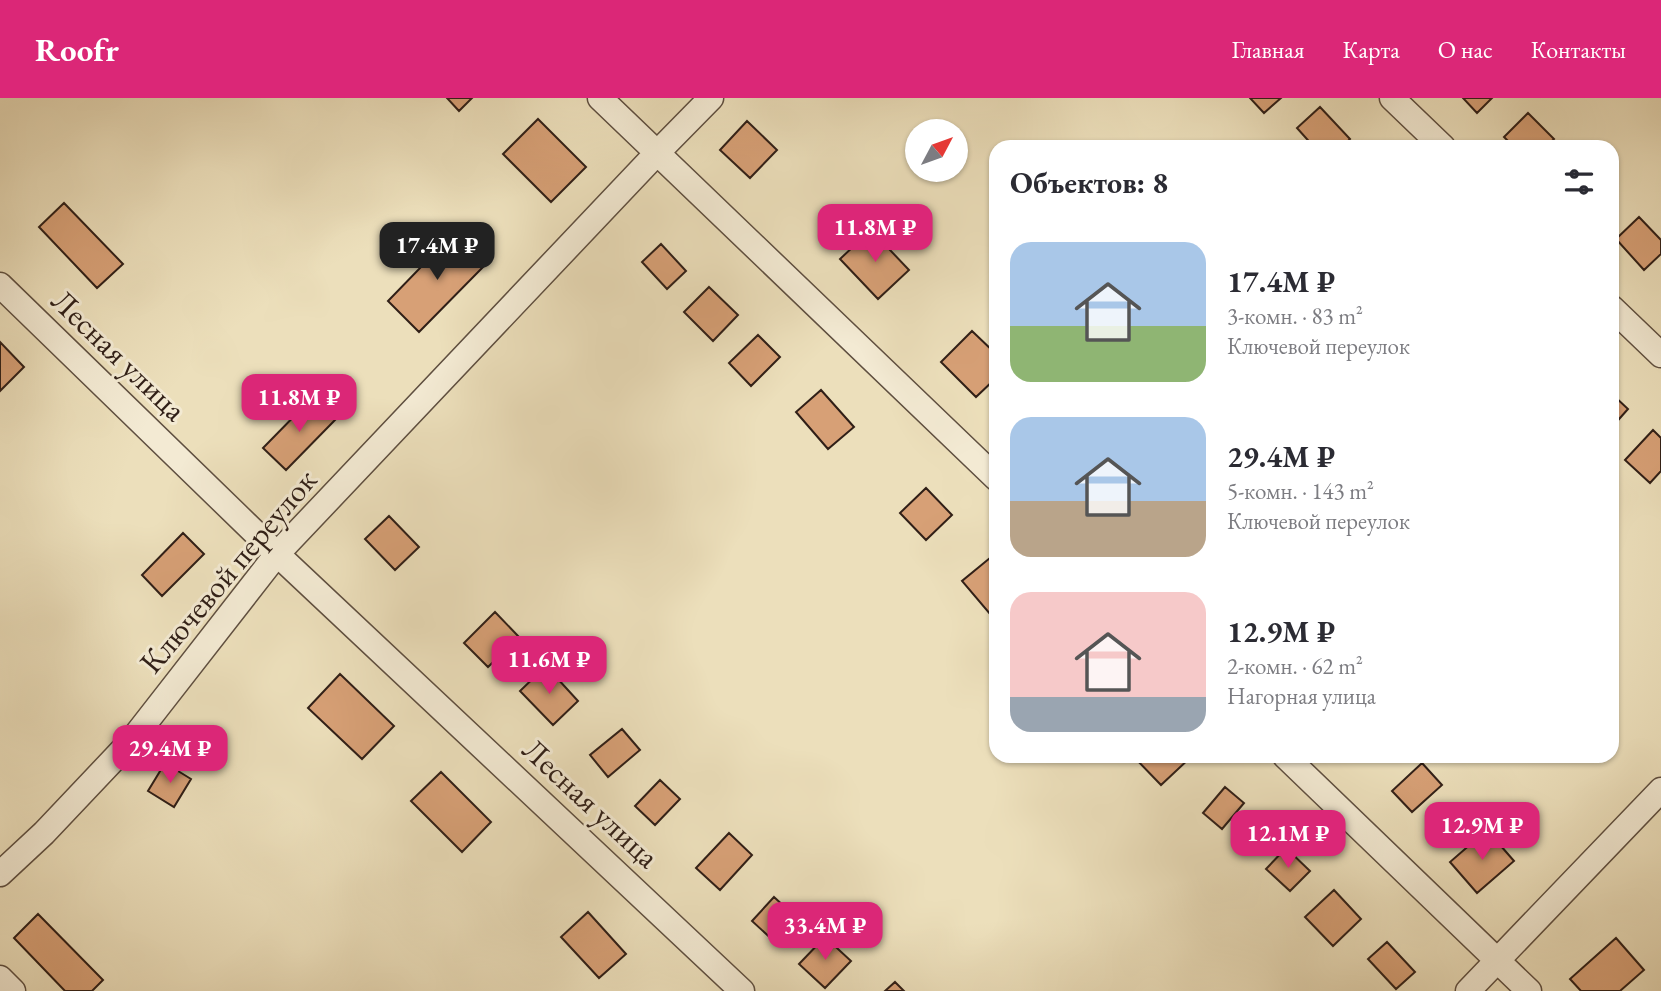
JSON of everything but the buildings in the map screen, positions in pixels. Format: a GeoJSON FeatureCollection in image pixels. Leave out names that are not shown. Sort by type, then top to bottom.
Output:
{"type":"FeatureCollection","features":[{"type":"Feature","properties":{"kind":"street"},"geometry":{"type":"LineString","coordinates":[[600,98],[989,471]]}},
{"type":"Feature","properties":{"kind":"street","name":"Ключевой переулок"},"geometry":{"type":"LineString","coordinates":[[0,874],[44,833],[132,740],[277,554],[711,98]]}},
{"type":"Feature","properties":{"kind":"street"},"geometry":{"type":"LineString","coordinates":[[1392,98],[1436,140]]}},
{"type":"Feature","properties":{"kind":"street","name":"Лесная улица"},"geometry":{"type":"LineString","coordinates":[[0,285],[277,554],[742,991]]}},
{"type":"Feature","properties":{"kind":"street"},"geometry":{"type":"LineString","coordinates":[[1619,315],[1661,355]]}},
{"type":"Feature","properties":{"kind":"street"},"geometry":{"type":"LineString","coordinates":[[1292,763],[1529,991]]}},
{"type":"Feature","properties":{"kind":"street"},"geometry":{"type":"LineString","coordinates":[[1468,991],[1661,790]]}},
{"type":"Feature","properties":{"kind":"street"},"geometry":{"type":"LineString","coordinates":[[0,978],[13,991]]}}]}
